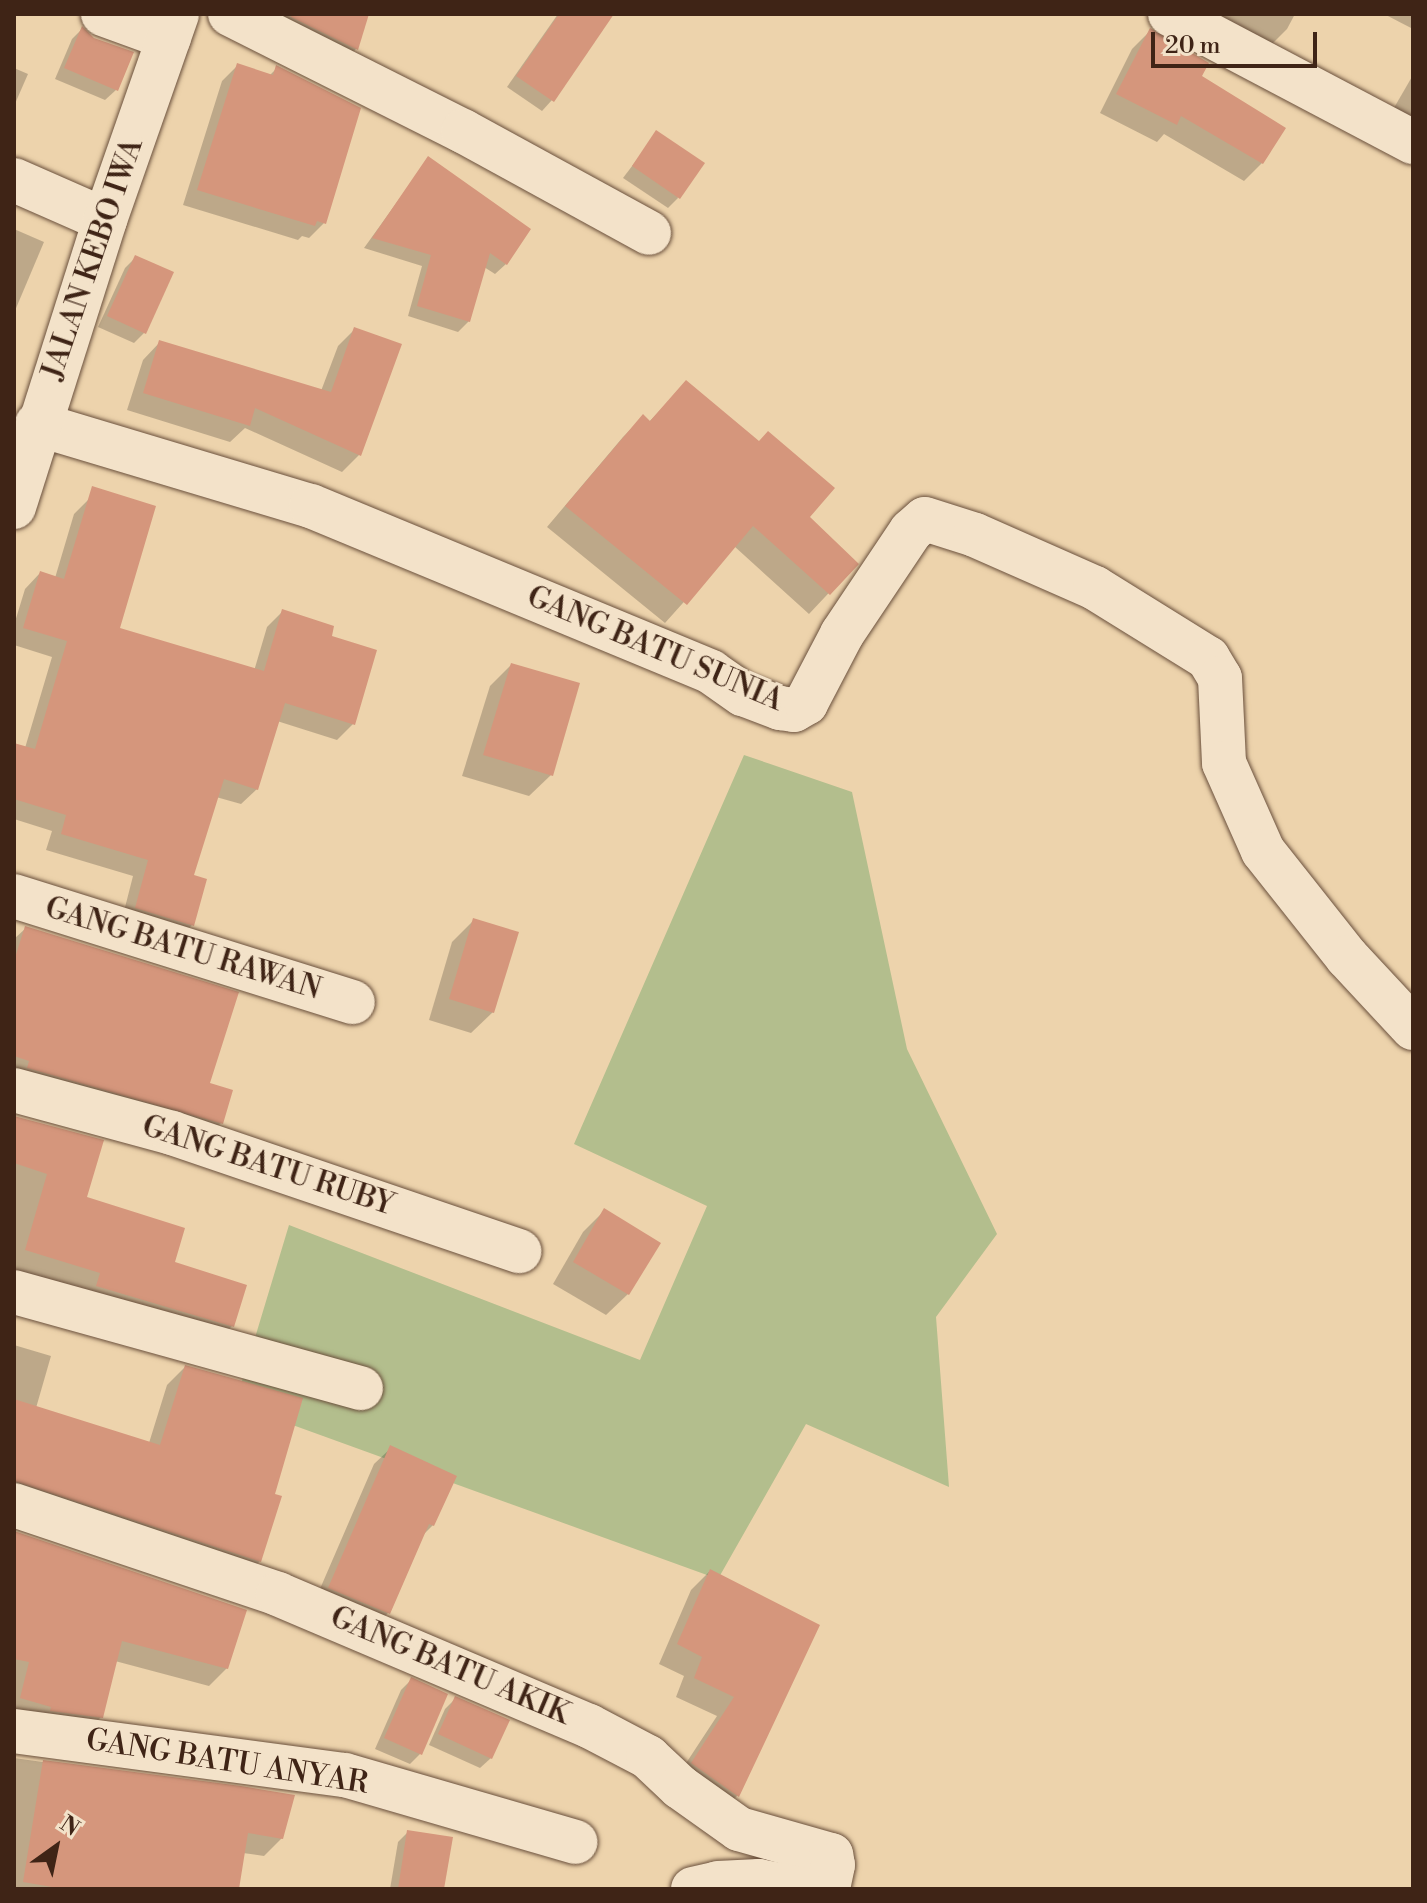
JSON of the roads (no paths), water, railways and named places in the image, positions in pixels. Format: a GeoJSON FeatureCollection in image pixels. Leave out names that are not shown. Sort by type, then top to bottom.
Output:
{"type":"FeatureCollection","features":[{"type":"Feature","properties":{"kind":"street"},"geometry":{"type":"LineString","coordinates":[[103,14],[173,26]]}},
{"type":"Feature","properties":{"kind":"street"},"geometry":{"type":"LineString","coordinates":[[230,14],[463,131],[649,233]]}},
{"type":"Feature","properties":{"kind":"street"},"geometry":{"type":"LineString","coordinates":[[1170,14],[1413,142]]}},
{"type":"Feature","properties":{"kind":"street","name":"JALAN KEBO IWA"},"geometry":{"type":"LineString","coordinates":[[14,507],[19,463],[37,424],[173,26]]}},
{"type":"Feature","properties":{"kind":"street"},"geometry":{"type":"LineString","coordinates":[[14,180],[105,220]]}},
{"type":"Feature","properties":{"kind":"street","name":"GANG BATU SUNIA"},"geometry":{"type":"LineString","coordinates":[[37,424],[311,506],[711,672],[743,694],[794,710],[806,703],[842,634],[911,531],[925,519],[940,521],[988,541],[1095,588],[1208,658],[1220,678],[1224,763],[1263,851],[1347,957],[1413,1028]]}},
{"type":"Feature","properties":{"kind":"street","name":"GANG BATU RAWAN"},"geometry":{"type":"LineString","coordinates":[[14,896],[353,1002]]}},
{"type":"Feature","properties":{"kind":"street","name":"GANG BATU RUBY"},"geometry":{"type":"LineString","coordinates":[[14,1090],[172,1133],[519,1251]]}},
{"type":"Feature","properties":{"kind":"street"},"geometry":{"type":"LineString","coordinates":[[14,1292],[361,1388]]}},
{"type":"Feature","properties":{"kind":"street","name":"GANG BATU AKIK"},"geometry":{"type":"LineString","coordinates":[[14,1505],[278,1594],[589,1726],[648,1757],[680,1787],[739,1829],[831,1855],[833,1865],[828,1889]]}},
{"type":"Feature","properties":{"kind":"street","name":"GANG BATU ANYAR"},"geometry":{"type":"LineString","coordinates":[[14,1731],[345,1775],[575,1842]]}},
{"type":"Feature","properties":{"kind":"street"},"geometry":{"type":"LineString","coordinates":[[693,1889],[718,1883],[759,1881],[801,1889]]}}]}
